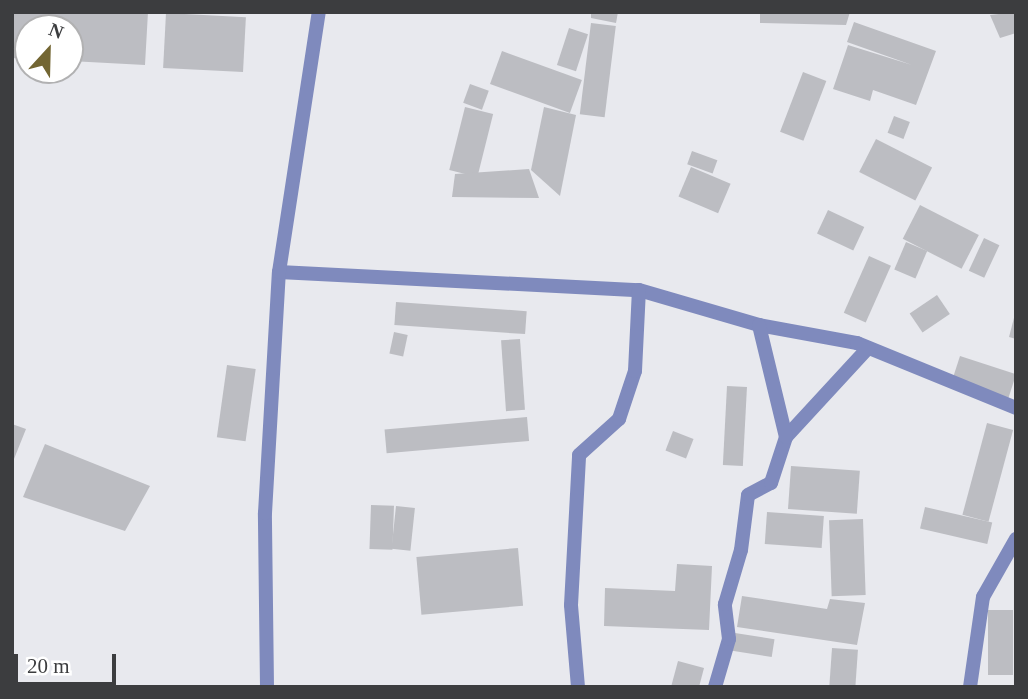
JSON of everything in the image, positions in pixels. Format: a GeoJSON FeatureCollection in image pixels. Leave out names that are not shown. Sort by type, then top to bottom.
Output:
{"type":"FeatureCollection","features":[{"type":"Feature","properties":{"kind":"street"},"geometry":{"type":"LineString","coordinates":[[267,687],[265,513],[279,272],[320,12]]}},
{"type":"Feature","properties":{"kind":"street"},"geometry":{"type":"LineString","coordinates":[[279,272],[639,290],[759,325],[868,348],[1016,408]]}},
{"type":"Feature","properties":{"kind":"street"},"geometry":{"type":"LineString","coordinates":[[578,687],[571,605],[579,454],[620,419],[635,370],[639,290]]}},
{"type":"Feature","properties":{"kind":"street"},"geometry":{"type":"LineString","coordinates":[[759,325],[786,437]]}},
{"type":"Feature","properties":{"kind":"street"},"geometry":{"type":"LineString","coordinates":[[715,687],[729,639],[725,604],[741,550],[748,495],[771,483],[786,437],[868,348]]}},
{"type":"Feature","properties":{"kind":"street"},"geometry":{"type":"LineString","coordinates":[[970,687],[983,597],[1015,540]]}},
{"type":"Feature","properties":{"kind":"building"},"geometry":{"type":"Polygon","coordinates":[[[12,12],[148,12],[145,65],[84,62],[84,14],[14,14],[12,58],[12,12]]]}},
{"type":"Feature","properties":{"kind":"building"},"geometry":{"type":"Polygon","coordinates":[[[591,12],[618,12],[616,23],[591,18],[591,12]]]}},
{"type":"Feature","properties":{"kind":"building"},"geometry":{"type":"Polygon","coordinates":[[[760,12],[850,12],[846,25],[760,23],[760,12]]]}},
{"type":"Feature","properties":{"kind":"building"},"geometry":{"type":"Polygon","coordinates":[[[1016,12],[1016,33],[1000,38],[990,15],[1016,12]]]}},
{"type":"Feature","properties":{"kind":"building"},"geometry":{"type":"Polygon","coordinates":[[[166,13],[246,17],[243,72],[163,68],[166,13]]]}},
{"type":"Feature","properties":{"kind":"building"},"geometry":{"type":"Polygon","coordinates":[[[854,22],[936,51],[916,105],[873,90],[870,101],[833,89],[848,45],[912,65],[847,42],[854,22]]]}},
{"type":"Feature","properties":{"kind":"building"},"geometry":{"type":"Polygon","coordinates":[[[591,23],[616,26],[605,117],[580,114],[591,23]]]}},
{"type":"Feature","properties":{"kind":"building"},"geometry":{"type":"Polygon","coordinates":[[[569,28],[588,34],[576,71],[557,65],[569,28]]]}},
{"type":"Feature","properties":{"kind":"building"},"geometry":{"type":"Polygon","coordinates":[[[502,51],[582,80],[570,113],[490,84],[502,51]]]}},
{"type":"Feature","properties":{"kind":"building"},"geometry":{"type":"Polygon","coordinates":[[[803,72],[826,81],[803,141],[780,132],[803,72]]]}},
{"type":"Feature","properties":{"kind":"building"},"geometry":{"type":"Polygon","coordinates":[[[470,84],[489,91],[482,110],[463,103],[470,84]]]}},
{"type":"Feature","properties":{"kind":"building"},"geometry":{"type":"Polygon","coordinates":[[[465,107],[493,114],[477,177],[449,170],[465,107]]]}},
{"type":"Feature","properties":{"kind":"building"},"geometry":{"type":"Polygon","coordinates":[[[544,107],[576,115],[560,196],[531,170],[544,107]]]}},
{"type":"Feature","properties":{"kind":"building"},"geometry":{"type":"Polygon","coordinates":[[[894,116],[910,122],[903,139],[888,133],[894,116]]]}},
{"type":"Feature","properties":{"kind":"building"},"geometry":{"type":"Polygon","coordinates":[[[876,139],[932,168],[915,201],[859,172],[876,139]]]}},
{"type":"Feature","properties":{"kind":"building"},"geometry":{"type":"Polygon","coordinates":[[[692,151],[717,160],[713,173],[687,164],[692,151]]]}},
{"type":"Feature","properties":{"kind":"building"},"geometry":{"type":"Polygon","coordinates":[[[691,167],[731,184],[718,213],[678,196],[691,167]]]}},
{"type":"Feature","properties":{"kind":"building"},"geometry":{"type":"Polygon","coordinates":[[[529,169],[539,198],[452,197],[455,174],[529,169]]]}},
{"type":"Feature","properties":{"kind":"building"},"geometry":{"type":"Polygon","coordinates":[[[920,205],[979,235],[962,269],[903,239],[920,205]]]}},
{"type":"Feature","properties":{"kind":"building"},"geometry":{"type":"Polygon","coordinates":[[[828,210],[864,227],[853,250],[817,234],[828,210]]]}},
{"type":"Feature","properties":{"kind":"building"},"geometry":{"type":"Polygon","coordinates":[[[984,238],[999,245],[984,278],[969,271],[984,238]]]}},
{"type":"Feature","properties":{"kind":"building"},"geometry":{"type":"Polygon","coordinates":[[[906,242],[927,251],[915,279],[894,270],[906,242]]]}},
{"type":"Feature","properties":{"kind":"building"},"geometry":{"type":"Polygon","coordinates":[[[869,256],[891,266],[866,322],[844,313],[869,256]]]}},
{"type":"Feature","properties":{"kind":"building"},"geometry":{"type":"Polygon","coordinates":[[[937,295],[950,314],[923,333],[910,313],[937,295]]]}},
{"type":"Feature","properties":{"kind":"building"},"geometry":{"type":"Polygon","coordinates":[[[396,302],[527,311],[525,334],[394,325],[396,302]]]}},
{"type":"Feature","properties":{"kind":"building"},"geometry":{"type":"Polygon","coordinates":[[[1016,315],[1016,339],[1009,337],[1016,315]]]}},
{"type":"Feature","properties":{"kind":"building"},"geometry":{"type":"Polygon","coordinates":[[[394,332],[408,335],[403,356],[389,354],[394,332]]]}},
{"type":"Feature","properties":{"kind":"building"},"geometry":{"type":"Polygon","coordinates":[[[520,339],[525,410],[506,411],[501,340],[520,339]]]}},
{"type":"Feature","properties":{"kind":"building"},"geometry":{"type":"Polygon","coordinates":[[[960,356],[1016,374],[1008,400],[952,382],[960,356]]]}},
{"type":"Feature","properties":{"kind":"building"},"geometry":{"type":"Polygon","coordinates":[[[227,365],[256,369],[246,441],[217,437],[227,365]]]}},
{"type":"Feature","properties":{"kind":"building"},"geometry":{"type":"Polygon","coordinates":[[[727,386],[747,387],[743,466],[723,465],[727,386]]]}},
{"type":"Feature","properties":{"kind":"building"},"geometry":{"type":"Polygon","coordinates":[[[527,417],[529,441],[387,453],[385,429],[527,417]]]}},
{"type":"Feature","properties":{"kind":"building"},"geometry":{"type":"Polygon","coordinates":[[[987,423],[1013,430],[988,522],[962,515],[987,423]]]}},
{"type":"Feature","properties":{"kind":"building"},"geometry":{"type":"Polygon","coordinates":[[[12,424],[26,429],[12,464],[12,424]]]}},
{"type":"Feature","properties":{"kind":"building"},"geometry":{"type":"Polygon","coordinates":[[[673,431],[694,439],[686,458],[665,451],[673,431]]]}},
{"type":"Feature","properties":{"kind":"building"},"geometry":{"type":"Polygon","coordinates":[[[45,444],[150,486],[125,531],[23,497],[45,444]]]}},
{"type":"Feature","properties":{"kind":"building"},"geometry":{"type":"Polygon","coordinates":[[[791,466],[860,471],[857,514],[788,509],[791,466]]]}},
{"type":"Feature","properties":{"kind":"building"},"geometry":{"type":"Polygon","coordinates":[[[371,505],[394,506],[392,550],[369,549],[371,505]]]}},
{"type":"Feature","properties":{"kind":"building"},"geometry":{"type":"Polygon","coordinates":[[[396,506],[415,508],[410,551],[392,549],[396,506]]]}},
{"type":"Feature","properties":{"kind":"building"},"geometry":{"type":"Polygon","coordinates":[[[925,507],[992,523],[987,544],[920,528],[925,507]]]}},
{"type":"Feature","properties":{"kind":"building"},"geometry":{"type":"Polygon","coordinates":[[[767,512],[824,516],[822,548],[765,544],[767,512]]]}},
{"type":"Feature","properties":{"kind":"building"},"geometry":{"type":"Polygon","coordinates":[[[863,519],[866,595],[832,596],[829,520],[863,519]]]}},
{"type":"Feature","properties":{"kind":"building"},"geometry":{"type":"Polygon","coordinates":[[[518,548],[523,606],[421,615],[416,557],[518,548]]]}},
{"type":"Feature","properties":{"kind":"building"},"geometry":{"type":"Polygon","coordinates":[[[677,564],[712,566],[709,630],[604,626],[605,588],[675,591],[677,564]]]}},
{"type":"Feature","properties":{"kind":"building"},"geometry":{"type":"Polygon","coordinates":[[[742,596],[827,609],[830,599],[865,603],[857,645],[737,627],[742,596]]]}},
{"type":"Feature","properties":{"kind":"building"},"geometry":{"type":"Polygon","coordinates":[[[988,610],[1013,610],[1013,675],[988,675],[988,610]]]}},
{"type":"Feature","properties":{"kind":"building"},"geometry":{"type":"Polygon","coordinates":[[[735,633],[775,639],[772,657],[732,651],[735,633]]]}},
{"type":"Feature","properties":{"kind":"building"},"geometry":{"type":"Polygon","coordinates":[[[832,648],[858,650],[855,687],[829,687],[832,648]]]}},
{"type":"Feature","properties":{"kind":"building"},"geometry":{"type":"Polygon","coordinates":[[[678,661],[704,668],[699,687],[671,687],[678,661]]]}}]}
